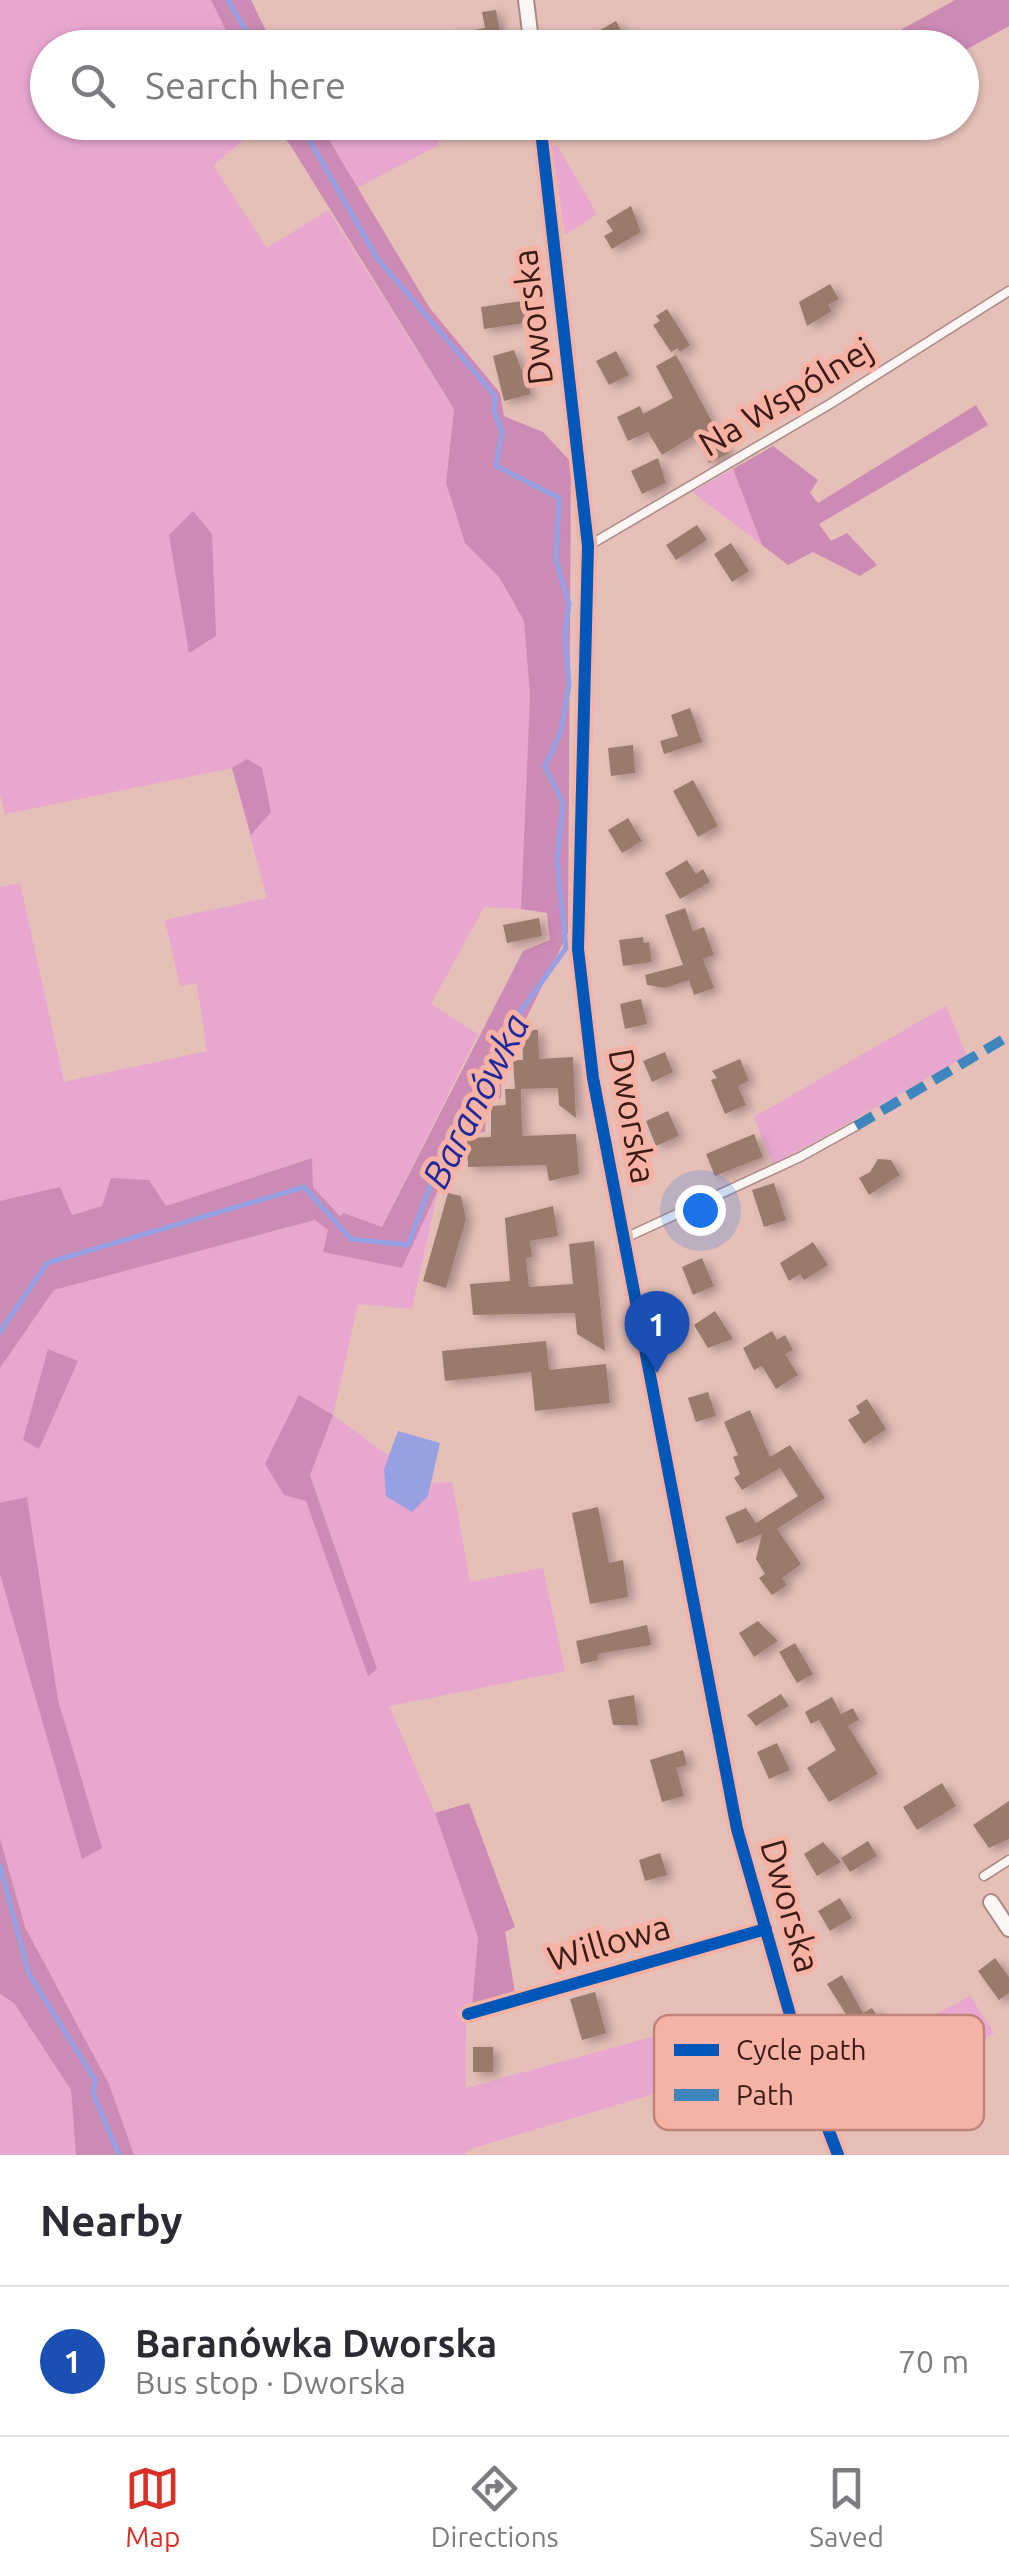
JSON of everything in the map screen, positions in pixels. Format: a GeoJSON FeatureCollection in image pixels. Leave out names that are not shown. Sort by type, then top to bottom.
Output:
{"type":"FeatureCollection","features":[{"type":"Feature","properties":{"kind":"street"},"geometry":{"type":"LineString","coordinates":[[526,0],[530,30]]}},
{"type":"Feature","properties":{"kind":"street","name":"Dworska"},"geometry":{"type":"LineString","coordinates":[[542,140],[588,546],[578,948],[593,1078],[738,1829],[790,2015]]}},
{"type":"Feature","properties":{"kind":"street"},"geometry":{"type":"LineString","coordinates":[[991,1902],[1009,1930]]}},
{"type":"Feature","properties":{"kind":"street","name":"Willowa"},"geometry":{"type":"LineString","coordinates":[[468,2014],[766,1929]]}},
{"type":"Feature","properties":{"kind":"street","name":"Dworska"},"geometry":{"type":"LineString","coordinates":[[828,2130],[838,2155]]}},
{"type":"Feature","properties":{"kind":"lane","name":"Na Wspólnej"},"geometry":{"type":"LineString","coordinates":[[588,546],[830,404],[1009,290]]}},
{"type":"Feature","properties":{"kind":"lane"},"geometry":{"type":"LineString","coordinates":[[623,1238],[856,1126]]}},
{"type":"Feature","properties":{"kind":"lane"},"geometry":{"type":"LineString","coordinates":[[984,1876],[1009,1860]]}},
{"type":"Feature","properties":{"kind":"shaded area"},"geometry":{"type":"Polygon","coordinates":[[[0,0],[211,0],[226,30],[30,30],[30,140],[244,140],[213,165],[267,248],[328,210],[454,409],[446,483],[465,543],[499,577],[524,621],[530,696],[521,909],[484,907],[431,1004],[478,1034],[382,1227],[345,1213],[341,1216],[313,1187],[311,1158],[166,1206],[102,1206],[71,1215],[58,1188],[0,1201],[0,887],[20,883],[64,1082],[207,1051],[197,983],[180,986],[165,920],[267,898],[232,768],[5,814],[0,794],[0,0]]]}},
{"type":"Feature","properties":{"kind":"shaded area"},"geometry":{"type":"Polygon","coordinates":[[[211,0],[251,0],[266,30],[226,30],[211,0]]]}},
{"type":"Feature","properties":{"kind":"shaded area"},"geometry":{"type":"Polygon","coordinates":[[[955,0],[1009,0],[1009,26],[979,43],[979,30],[900,30],[955,0]]]}},
{"type":"Feature","properties":{"kind":"shaded area"},"geometry":{"type":"Polygon","coordinates":[[[285,140],[329,140],[429,307],[500,393],[504,416],[543,432],[571,462],[568,933],[502,1068],[501,1098],[487,1102],[485,1132],[464,1135],[460,1155],[438,1190],[402,1268],[323,1252],[328,1230],[315,1220],[54,1290],[0,1368],[0,1201],[60,1187],[72,1215],[102,1206],[111,1178],[149,1180],[166,1206],[312,1158],[313,1187],[340,1216],[344,1213],[382,1227],[523,951],[550,940],[547,913],[521,909],[530,696],[524,621],[499,577],[465,543],[446,483],[454,409],[285,140]]]}},
{"type":"Feature","properties":{"kind":"shaded area"},"geometry":{"type":"Polygon","coordinates":[[[329,140],[439,140],[439,145],[357,188],[329,140]]]}},
{"type":"Feature","properties":{"kind":"shaded area"},"geometry":{"type":"Polygon","coordinates":[[[557,145],[597,214],[565,235],[552,147],[557,145]]]}},
{"type":"Feature","properties":{"kind":"shaded area"},"geometry":{"type":"Polygon","coordinates":[[[976,405],[988,425],[819,524],[831,541],[847,533],[877,565],[860,576],[813,552],[788,565],[762,545],[733,469],[773,446],[818,480],[810,493],[818,503],[976,405]]]}},
{"type":"Feature","properties":{"kind":"shaded area"},"geometry":{"type":"Polygon","coordinates":[[[733,469],[762,545],[692,492],[733,469]]]}},
{"type":"Feature","properties":{"kind":"shaded area"},"geometry":{"type":"Polygon","coordinates":[[[193,511],[212,534],[216,636],[189,653],[169,535],[193,511]]]}},
{"type":"Feature","properties":{"kind":"shaded area"},"geometry":{"type":"Polygon","coordinates":[[[247,759],[262,768],[271,812],[251,835],[232,768],[247,759]]]}},
{"type":"Feature","properties":{"kind":"shaded area"},"geometry":{"type":"Polygon","coordinates":[[[946,1006],[967,1056],[773,1165],[754,1117],[946,1006]]]}},
{"type":"Feature","properties":{"kind":"shaded area"},"geometry":{"type":"Polygon","coordinates":[[[438,1190],[412,1309],[358,1304],[333,1415],[389,1456],[384,1469],[428,1497],[433,1483],[452,1482],[470,1582],[543,1568],[565,1671],[389,1706],[435,1813],[478,1937],[472,2007],[466,2008],[466,2088],[654,2036],[654,2094],[470,2149],[464,2155],[134,2155],[109,2084],[25,1927],[0,1839],[0,1368],[54,1290],[316,1220],[328,1230],[324,1252],[402,1268],[438,1190]],[[299,1395],[306,1501],[368,1675],[377,1669],[310,1474],[333,1415],[299,1395]]]}},
{"type":"Feature","properties":{"kind":"shaded area"},"geometry":{"type":"Polygon","coordinates":[[[48,1349],[78,1361],[39,1449],[23,1440],[48,1349]]]}},
{"type":"Feature","properties":{"kind":"shaded area"},"geometry":{"type":"Polygon","coordinates":[[[299,1395],[333,1415],[310,1475],[377,1669],[368,1676],[306,1501],[284,1495],[265,1464],[299,1395]]]}},
{"type":"Feature","properties":{"kind":"shaded area"},"geometry":{"type":"Polygon","coordinates":[[[27,1497],[58,1700],[102,1848],[82,1859],[0,1574],[0,1503],[27,1497]]]}},
{"type":"Feature","properties":{"kind":"shaded area"},"geometry":{"type":"Polygon","coordinates":[[[469,1803],[515,1927],[505,1932],[515,1993],[472,2007],[478,1937],[435,1813],[469,1803]]]}},
{"type":"Feature","properties":{"kind":"shaded area"},"geometry":{"type":"Polygon","coordinates":[[[0,1839],[25,1927],[109,2084],[134,2155],[76,2155],[71,2090],[14,2003],[0,1994],[0,1839]]]}},
{"type":"Feature","properties":{"kind":"shaded area"},"geometry":{"type":"Polygon","coordinates":[[[0,1994],[14,2002],[71,2090],[76,2155],[0,2155],[0,1994]]]}},
{"type":"Feature","properties":{"kind":"shaded area"},"geometry":{"type":"Polygon","coordinates":[[[970,1996],[982,2015],[934,2015],[970,1996]]]}},
{"type":"Feature","properties":{"kind":"shaded area"},"geometry":{"type":"Polygon","coordinates":[[[984,2018],[994,2033],[984,2039],[984,2018]]]}},
{"type":"Feature","properties":{"kind":"water"},"geometry":{"type":"Polygon","coordinates":[[[398,1431],[440,1443],[428,1496],[412,1512],[386,1496],[384,1469],[398,1431]]]}},
{"type":"Feature","properties":{"kind":"building"},"geometry":{"type":"Polygon","coordinates":[[[496,10],[500,30],[473,30],[485,28],[482,12],[496,10]]]}},
{"type":"Feature","properties":{"kind":"building"},"geometry":{"type":"Polygon","coordinates":[[[616,21],[621,30],[600,30],[616,21]]]}},
{"type":"Feature","properties":{"kind":"building"},"geometry":{"type":"Polygon","coordinates":[[[631,206],[641,232],[612,249],[604,236],[613,231],[606,221],[631,206]]]}},
{"type":"Feature","properties":{"kind":"building"},"geometry":{"type":"Polygon","coordinates":[[[830,284],[839,299],[828,305],[832,311],[807,326],[799,302],[830,284]]]}},
{"type":"Feature","properties":{"kind":"building"},"geometry":{"type":"Polygon","coordinates":[[[529,300],[532,322],[484,329],[481,307],[529,300]]]}},
{"type":"Feature","properties":{"kind":"building"},"geometry":{"type":"Polygon","coordinates":[[[667,309],[690,345],[680,352],[678,348],[671,352],[653,325],[660,321],[656,316],[667,309]]]}},
{"type":"Feature","properties":{"kind":"building"},"geometry":{"type":"Polygon","coordinates":[[[514,350],[531,394],[504,401],[493,356],[514,350]]]}},
{"type":"Feature","properties":{"kind":"building"},"geometry":{"type":"Polygon","coordinates":[[[616,351],[629,375],[609,385],[596,361],[616,351]]]}},
{"type":"Feature","properties":{"kind":"building"},"geometry":{"type":"Polygon","coordinates":[[[676,355],[729,453],[709,463],[695,435],[662,455],[648,432],[628,441],[617,417],[640,406],[643,414],[673,398],[656,366],[676,355]]]}},
{"type":"Feature","properties":{"kind":"building"},"geometry":{"type":"Polygon","coordinates":[[[658,458],[666,483],[642,494],[631,471],[658,458]]]}},
{"type":"Feature","properties":{"kind":"building"},"geometry":{"type":"Polygon","coordinates":[[[697,525],[707,540],[676,560],[666,545],[697,525]]]}},
{"type":"Feature","properties":{"kind":"building"},"geometry":{"type":"Polygon","coordinates":[[[731,543],[749,571],[732,582],[714,554],[731,543]]]}},
{"type":"Feature","properties":{"kind":"building"},"geometry":{"type":"Polygon","coordinates":[[[690,708],[702,742],[664,754],[660,741],[678,736],[671,715],[690,708]]]}},
{"type":"Feature","properties":{"kind":"building"},"geometry":{"type":"Polygon","coordinates":[[[633,745],[635,773],[611,776],[608,748],[633,745]]]}},
{"type":"Feature","properties":{"kind":"building"},"geometry":{"type":"Polygon","coordinates":[[[693,780],[718,826],[698,837],[673,791],[693,780]]]}},
{"type":"Feature","properties":{"kind":"building"},"geometry":{"type":"Polygon","coordinates":[[[628,818],[642,841],[622,853],[608,830],[628,818]]]}},
{"type":"Feature","properties":{"kind":"building"},"geometry":{"type":"Polygon","coordinates":[[[687,860],[696,874],[703,869],[710,882],[680,899],[665,873],[687,860]]]}},
{"type":"Feature","properties":{"kind":"building"},"geometry":{"type":"Polygon","coordinates":[[[685,908],[693,931],[704,927],[714,955],[703,959],[714,988],[694,995],[689,980],[665,988],[647,985],[645,975],[683,965],[665,915],[685,908]]]}},
{"type":"Feature","properties":{"kind":"building"},"geometry":{"type":"Polygon","coordinates":[[[539,918],[542,936],[507,943],[503,925],[539,918]]]}},
{"type":"Feature","properties":{"kind":"building"},"geometry":{"type":"Polygon","coordinates":[[[643,937],[644,943],[649,942],[652,962],[623,966],[619,940],[643,937]]]}},
{"type":"Feature","properties":{"kind":"building"},"geometry":{"type":"Polygon","coordinates":[[[641,999],[647,1024],[625,1029],[620,1004],[641,999]]]}},
{"type":"Feature","properties":{"kind":"building"},"geometry":{"type":"Polygon","coordinates":[[[522,1030],[538,1030],[539,1059],[573,1057],[576,1118],[559,1105],[558,1088],[521,1089],[522,1136],[576,1134],[579,1174],[549,1181],[546,1165],[468,1167],[467,1138],[491,1137],[491,1106],[506,1105],[505,1089],[515,1089],[513,1060],[523,1060],[522,1030]]]}},
{"type":"Feature","properties":{"kind":"building"},"geometry":{"type":"Polygon","coordinates":[[[665,1052],[673,1072],[652,1082],[643,1061],[665,1052]]]}},
{"type":"Feature","properties":{"kind":"building"},"geometry":{"type":"Polygon","coordinates":[[[740,1059],[749,1081],[738,1086],[746,1105],[725,1114],[711,1080],[717,1078],[712,1071],[740,1059]]]}},
{"type":"Feature","properties":{"kind":"building"},"geometry":{"type":"Polygon","coordinates":[[[668,1111],[679,1136],[656,1146],[646,1121],[668,1111]]]}},
{"type":"Feature","properties":{"kind":"building"},"geometry":{"type":"Polygon","coordinates":[[[754,1134],[763,1157],[715,1176],[706,1154],[754,1134]]]}},
{"type":"Feature","properties":{"kind":"building"},"geometry":{"type":"Polygon","coordinates":[[[878,1159],[891,1160],[900,1175],[869,1195],[859,1178],[870,1172],[878,1159]]]}},
{"type":"Feature","properties":{"kind":"building"},"geometry":{"type":"Polygon","coordinates":[[[774,1183],[786,1220],[764,1227],[752,1190],[774,1183]]]}},
{"type":"Feature","properties":{"kind":"building"},"geometry":{"type":"Polygon","coordinates":[[[448,1193],[461,1196],[466,1219],[446,1288],[423,1281],[448,1193]]]}},
{"type":"Feature","properties":{"kind":"building"},"geometry":{"type":"Polygon","coordinates":[[[553,1206],[558,1236],[530,1241],[532,1257],[526,1258],[529,1287],[573,1284],[569,1244],[594,1241],[605,1351],[577,1334],[575,1313],[473,1315],[470,1284],[510,1281],[505,1218],[553,1206]]]}},
{"type":"Feature","properties":{"kind":"building"},"geometry":{"type":"Polygon","coordinates":[[[813,1242],[828,1265],[804,1280],[800,1274],[789,1281],[780,1263],[813,1242]]]}},
{"type":"Feature","properties":{"kind":"building"},"geometry":{"type":"Polygon","coordinates":[[[702,1258],[714,1286],[693,1295],[682,1267],[702,1258]]]}},
{"type":"Feature","properties":{"kind":"building"},"geometry":{"type":"Polygon","coordinates":[[[715,1311],[733,1339],[708,1348],[694,1325],[715,1311]]]}},
{"type":"Feature","properties":{"kind":"building"},"geometry":{"type":"Polygon","coordinates":[[[772,1331],[777,1340],[785,1335],[793,1350],[785,1354],[798,1375],[776,1389],[762,1366],[754,1370],[743,1348],[772,1331]]]}},
{"type":"Feature","properties":{"kind":"building"},"geometry":{"type":"Polygon","coordinates":[[[546,1341],[549,1370],[606,1364],[610,1403],[535,1411],[531,1372],[445,1381],[442,1351],[546,1341]]]}},
{"type":"Feature","properties":{"kind":"building"},"geometry":{"type":"Polygon","coordinates":[[[708,1392],[716,1416],[696,1422],[688,1398],[708,1392]]]}},
{"type":"Feature","properties":{"kind":"building"},"geometry":{"type":"Polygon","coordinates":[[[867,1399],[886,1429],[864,1444],[848,1420],[860,1413],[856,1406],[867,1399]]]}},
{"type":"Feature","properties":{"kind":"building"},"geometry":{"type":"Polygon","coordinates":[[[750,1410],[770,1457],[790,1445],[825,1498],[777,1529],[801,1564],[782,1578],[787,1585],[772,1595],[759,1578],[765,1574],[756,1559],[762,1534],[737,1544],[725,1517],[746,1508],[756,1523],[798,1496],[780,1468],[742,1490],[734,1478],[740,1474],[733,1457],[738,1455],[724,1422],[750,1410]]]}},
{"type":"Feature","properties":{"kind":"building"},"geometry":{"type":"Polygon","coordinates":[[[598,1507],[609,1563],[623,1560],[628,1597],[590,1604],[572,1513],[598,1507]]]}},
{"type":"Feature","properties":{"kind":"building"},"geometry":{"type":"Polygon","coordinates":[[[758,1621],[778,1641],[754,1657],[739,1633],[758,1621]]]}},
{"type":"Feature","properties":{"kind":"building"},"geometry":{"type":"Polygon","coordinates":[[[647,1625],[651,1645],[597,1654],[598,1660],[581,1664],[576,1641],[647,1625]]]}},
{"type":"Feature","properties":{"kind":"building"},"geometry":{"type":"Polygon","coordinates":[[[795,1643],[813,1674],[797,1683],[779,1652],[795,1643]]]}},
{"type":"Feature","properties":{"kind":"building"},"geometry":{"type":"Polygon","coordinates":[[[781,1694],[789,1706],[756,1726],[747,1715],[781,1694]]]}},
{"type":"Feature","properties":{"kind":"building"},"geometry":{"type":"Polygon","coordinates":[[[634,1695],[638,1725],[613,1725],[608,1700],[634,1695]]]}},
{"type":"Feature","properties":{"kind":"building"},"geometry":{"type":"Polygon","coordinates":[[[832,1697],[841,1714],[853,1708],[859,1720],[848,1726],[878,1774],[829,1802],[807,1768],[836,1750],[819,1720],[811,1724],[805,1712],[832,1697]]]}},
{"type":"Feature","properties":{"kind":"building"},"geometry":{"type":"Polygon","coordinates":[[[777,1743],[790,1770],[769,1779],[757,1752],[777,1743]]]}},
{"type":"Feature","properties":{"kind":"building"},"geometry":{"type":"Polygon","coordinates":[[[683,1750],[687,1765],[676,1768],[684,1796],[662,1802],[650,1760],[683,1750]]]}},
{"type":"Feature","properties":{"kind":"building"},"geometry":{"type":"Polygon","coordinates":[[[942,1783],[956,1806],[917,1830],[903,1807],[942,1783]]]}},
{"type":"Feature","properties":{"kind":"building"},"geometry":{"type":"Polygon","coordinates":[[[1009,1801],[1009,1839],[989,1848],[973,1825],[1009,1801]]]}},
{"type":"Feature","properties":{"kind":"building"},"geometry":{"type":"Polygon","coordinates":[[[868,1841],[877,1856],[850,1872],[841,1858],[868,1841]]]}},
{"type":"Feature","properties":{"kind":"building"},"geometry":{"type":"Polygon","coordinates":[[[823,1842],[841,1862],[817,1876],[804,1854],[823,1842]]]}},
{"type":"Feature","properties":{"kind":"building"},"geometry":{"type":"Polygon","coordinates":[[[660,1853],[667,1875],[645,1881],[639,1860],[660,1853]]]}},
{"type":"Feature","properties":{"kind":"building"},"geometry":{"type":"Polygon","coordinates":[[[840,1898],[852,1918],[830,1931],[818,1911],[840,1898]]]}},
{"type":"Feature","properties":{"kind":"building"},"geometry":{"type":"Polygon","coordinates":[[[995,1958],[1009,1977],[1009,1993],[999,2000],[978,1971],[995,1958]]]}},
{"type":"Feature","properties":{"kind":"building"},"geometry":{"type":"Polygon","coordinates":[[[842,1975],[863,2013],[872,2008],[876,2015],[846,2015],[827,1984],[842,1975]]]}},
{"type":"Feature","properties":{"kind":"building"},"geometry":{"type":"Polygon","coordinates":[[[595,1992],[606,2033],[582,2040],[570,1999],[595,1992]]]}},
{"type":"Feature","properties":{"kind":"building"},"geometry":{"type":"Polygon","coordinates":[[[473,2047],[493,2047],[493,2072],[473,2072],[473,2047]]]}},
{"type":"Feature","properties":{"kind":"waterway","name":"Baranówka"},"geometry":{"type":"LineString","coordinates":[[228,0],[246,30]]}},
{"type":"Feature","properties":{"kind":"waterway","name":"Baranówka"},"geometry":{"type":"LineString","coordinates":[[0,1332],[47,1263],[304,1187],[351,1239],[408,1245],[448,1139],[487,1099],[508,1029],[566,948],[557,860],[563,803],[545,767],[561,731],[569,685],[565,634],[569,604],[556,560],[559,498],[496,466],[502,432],[494,411],[495,396],[377,258],[309,140]]}},
{"type":"Feature","properties":{"kind":"waterway","name":"Baranówka"},"geometry":{"type":"LineString","coordinates":[[0,1866],[29,1974],[95,2080],[93,2093],[119,2155]]}},
{"type":"Feature","properties":{"kind":"marked path"},"geometry":{"type":"LineString","coordinates":[[856,1126],[1009,1036]]}},
{"type":"Feature","properties":{"kind":"cycle path"},"geometry":{"type":"LineString","coordinates":[[542,140],[588,546],[578,949],[593,1078],[737,1829],[790,2015]]}},
{"type":"Feature","properties":{"kind":"cycle path"},"geometry":{"type":"LineString","coordinates":[[468,2014],[766,1929]]}},
{"type":"Feature","properties":{"kind":"cycle path"},"geometry":{"type":"LineString","coordinates":[[828,2130],[838,2155]]}},
{"type":"Feature","properties":{"kind":"place","name":"Baranówka Dworska"},"geometry":{"type":"Point","coordinates":[657,1373]}}]}
